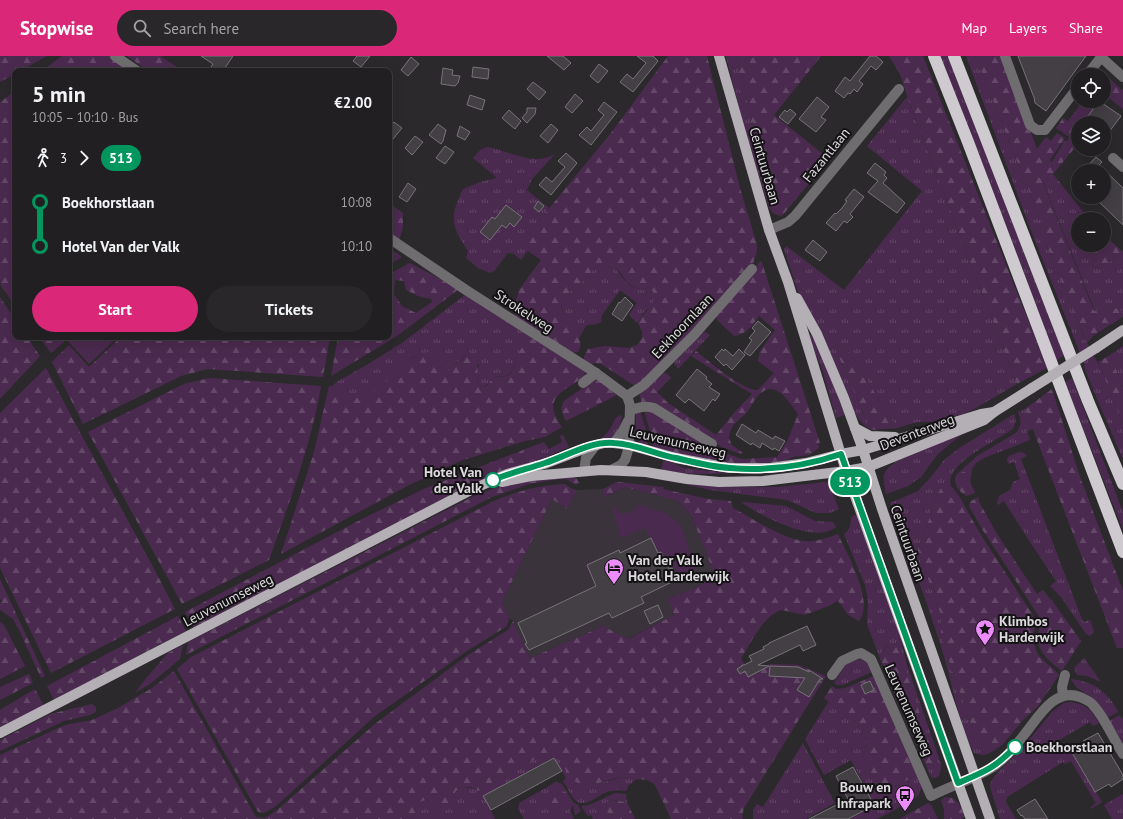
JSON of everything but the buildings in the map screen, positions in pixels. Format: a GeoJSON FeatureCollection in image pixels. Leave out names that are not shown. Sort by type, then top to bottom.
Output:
{"type":"FeatureCollection","features":[{"type":"Feature","properties":{"kind":"highway"},"geometry":{"type":"LineString","coordinates":[[934,56],[1123,552]]}},
{"type":"Feature","properties":{"kind":"highway"},"geometry":{"type":"LineString","coordinates":[[954,56],[1088,400],[1123,484]]}},
{"type":"Feature","properties":{"kind":"main road","name":"Ceintuurbaan"},"geometry":{"type":"LineString","coordinates":[[719,56],[769,230],[788,282],[846,471],[971,819]]}},
{"type":"Feature","properties":{"kind":"main road","name":"Ceintuurbaan"},"geometry":{"type":"LineString","coordinates":[[788,282],[817,334],[844,398],[990,819]]}},
{"type":"Feature","properties":{"kind":"main road","name":"Deventerweg"},"geometry":{"type":"LineString","coordinates":[[846,471],[868,467],[984,420],[994,412],[1123,330]]}},
{"type":"Feature","properties":{"kind":"main road","name":"Deventerweg"},"geometry":{"type":"LineString","coordinates":[[863,450],[981,414],[994,412]]}},
{"type":"Feature","properties":{"kind":"main road"},"geometry":{"type":"LineString","coordinates":[[855,428],[870,436],[906,437]]}},
{"type":"Feature","properties":{"kind":"main road","name":"Leuvenumseweg"},"geometry":{"type":"LineString","coordinates":[[0,733],[469,492],[507,474],[544,464],[596,445],[614,443],[630,445],[676,458],[729,468],[788,466],[863,450]]}},
{"type":"Feature","properties":{"kind":"main road","name":"Leuvenumseweg"},"geometry":{"type":"LineString","coordinates":[[469,492],[531,476],[584,470],[613,469],[719,482],[763,481],[846,471]]}},
{"type":"Feature","properties":{"kind":"street"},"geometry":{"type":"LineString","coordinates":[[115,56],[133,68]]}},
{"type":"Feature","properties":{"kind":"street"},"geometry":{"type":"LineString","coordinates":[[1005,56],[1030,124],[1037,130],[1045,130],[1071,96]]}},
{"type":"Feature","properties":{"kind":"street"},"geometry":{"type":"LineString","coordinates":[[1092,68],[1101,57],[1123,77]]}},
{"type":"Feature","properties":{"kind":"street","name":"Fazantlaan"},"geometry":{"type":"LineString","coordinates":[[769,230],[788,222],[795,216],[898,89]]}},
{"type":"Feature","properties":{"kind":"street"},"geometry":{"type":"LineString","coordinates":[[1113,158],[1123,167]]}},
{"type":"Feature","properties":{"kind":"street","name":"Strokelweg"},"geometry":{"type":"LineString","coordinates":[[392,240],[466,290],[596,373],[626,396]]}},
{"type":"Feature","properties":{"kind":"street","name":"Eekhoornlaan"},"geometry":{"type":"LineString","coordinates":[[626,396],[644,385],[694,335],[752,269]]}},
{"type":"Feature","properties":{"kind":"street"},"geometry":{"type":"LineString","coordinates":[[583,383],[596,373]]}},
{"type":"Feature","properties":{"kind":"street"},"geometry":{"type":"LineString","coordinates":[[613,469],[621,465],[625,460],[630,445],[630,405],[626,396]]}},
{"type":"Feature","properties":{"kind":"street","name":"Leuvenumseweg"},"geometry":{"type":"LineString","coordinates":[[630,414],[641,406],[654,408],[712,444]]}},
{"type":"Feature","properties":{"kind":"street"},"geometry":{"type":"LineString","coordinates":[[614,443],[623,431],[630,414]]}},
{"type":"Feature","properties":{"kind":"street"},"geometry":{"type":"LineString","coordinates":[[584,470],[586,458],[596,445]]}},
{"type":"Feature","properties":{"kind":"street","name":"Leuvenumseweg"},"geometry":{"type":"LineString","coordinates":[[832,675],[842,661],[857,654],[861,653],[871,659],[931,796],[958,783]]}},
{"type":"Feature","properties":{"kind":"street"},"geometry":{"type":"LineString","coordinates":[[1063,696],[1062,687],[1065,675]]}},
{"type":"Feature","properties":{"kind":"street"},"geometry":{"type":"LineString","coordinates":[[958,783],[989,769],[1002,760],[1051,702],[1063,696],[1077,696],[1092,703],[1123,754]]}},
{"type":"Feature","properties":{"kind":"shaded area"},"geometry":{"type":"Polygon","coordinates":[[[625,487],[678,501],[691,515],[716,578],[668,599],[674,615],[627,639],[603,626],[530,658],[513,621],[509,618],[502,602],[552,499],[567,509],[577,490],[602,489],[604,497],[625,487]]]}},
{"type":"Feature","properties":{"kind":"green space"},"geometry":{"type":"Polygon","coordinates":[[[0,56],[47,56],[25,68],[12,68],[12,76],[0,82],[0,56]]]}},
{"type":"Feature","properties":{"kind":"green space"},"geometry":{"type":"Polygon","coordinates":[[[62,56],[109,56],[127,68],[46,68],[62,56]]]}},
{"type":"Feature","properties":{"kind":"green space"},"geometry":{"type":"Polygon","coordinates":[[[127,56],[160,56],[178,68],[144,68],[127,56]]]}},
{"type":"Feature","properties":{"kind":"green space"},"geometry":{"type":"Polygon","coordinates":[[[668,56],[707,56],[740,188],[757,245],[757,251],[753,264],[720,302],[647,376],[635,386],[601,364],[594,363],[591,365],[584,362],[584,357],[588,349],[605,346],[628,348],[637,345],[642,338],[642,332],[638,323],[642,316],[652,306],[654,301],[654,293],[652,291],[633,287],[618,270],[608,266],[594,269],[579,286],[569,293],[563,300],[563,314],[579,339],[580,345],[578,352],[572,353],[518,320],[513,312],[519,290],[541,260],[528,251],[526,253],[523,240],[611,133],[668,56]]]}},
{"type":"Feature","properties":{"kind":"green space"},"geometry":{"type":"Polygon","coordinates":[[[726,56],[736,56],[773,206],[782,216],[771,211],[769,207],[744,128],[726,56]]]}},
{"type":"Feature","properties":{"kind":"green space"},"geometry":{"type":"Polygon","coordinates":[[[736,56],[821,56],[774,115],[829,159],[782,216],[773,206],[736,56]]]}},
{"type":"Feature","properties":{"kind":"green space"},"geometry":{"type":"Polygon","coordinates":[[[889,56],[923,56],[1047,368],[1017,384],[908,99],[900,74],[889,56]]]}},
{"type":"Feature","properties":{"kind":"green space"},"geometry":{"type":"Polygon","coordinates":[[[939,56],[949,56],[1064,355],[1056,361],[939,56]]]}},
{"type":"Feature","properties":{"kind":"green space"},"geometry":{"type":"Polygon","coordinates":[[[966,56],[975,56],[1046,233],[1046,243],[1084,337],[1103,373],[1123,424],[1123,460],[1085,370],[1084,363],[1030,228],[966,56]]]}},
{"type":"Feature","properties":{"kind":"green space"},"geometry":{"type":"Polygon","coordinates":[[[975,56],[1002,56],[1037,149],[1046,137],[1051,141],[1057,133],[1065,138],[1050,160],[1052,162],[1065,140],[1067,141],[1069,137],[1056,128],[1063,118],[1068,121],[1071,117],[1071,152],[1053,174],[1071,196],[1071,204],[1077,204],[1083,212],[1077,212],[1042,180],[1094,311],[1119,308],[1123,317],[1094,335],[1087,343],[1046,243],[1046,233],[975,56]]]}},
{"type":"Feature","properties":{"kind":"green space"},"geometry":{"type":"Polygon","coordinates":[[[1111,80],[1122,90],[1123,89],[1123,109],[1111,100],[1111,80]]]}},
{"type":"Feature","properties":{"kind":"green space"},"geometry":{"type":"Polygon","coordinates":[[[12,93],[12,302],[1,286],[0,282],[0,102],[12,93]]]}},
{"type":"Feature","properties":{"kind":"green space"},"geometry":{"type":"Polygon","coordinates":[[[907,97],[1017,384],[963,414],[930,422],[917,422],[897,428],[843,342],[834,346],[871,430],[863,424],[851,409],[797,289],[784,249],[786,246],[844,290],[922,191],[867,146],[907,97]]]}},
{"type":"Feature","properties":{"kind":"green space"},"geometry":{"type":"Polygon","coordinates":[[[1078,108],[1095,108],[1090,116],[1072,116],[1078,108]]]}},
{"type":"Feature","properties":{"kind":"green space"},"geometry":{"type":"Polygon","coordinates":[[[487,147],[530,159],[547,158],[555,154],[532,179],[527,190],[549,208],[524,240],[526,253],[521,260],[514,254],[508,253],[495,270],[490,273],[478,268],[466,258],[468,251],[455,228],[454,221],[455,207],[463,189],[480,182],[497,178],[473,158],[480,150],[487,147]]]}},
{"type":"Feature","properties":{"kind":"green space"},"geometry":{"type":"Polygon","coordinates":[[[1042,179],[1077,212],[1071,212],[1071,251],[1042,179]]]}},
{"type":"Feature","properties":{"kind":"green space"},"geometry":{"type":"Polygon","coordinates":[[[392,205],[403,213],[403,228],[399,241],[392,236],[392,205]]]}},
{"type":"Feature","properties":{"kind":"green space"},"geometry":{"type":"Polygon","coordinates":[[[1111,241],[1123,252],[1123,257],[1092,268],[1095,252],[1111,252],[1111,241]]]}},
{"type":"Feature","properties":{"kind":"green space"},"geometry":{"type":"Polygon","coordinates":[[[392,250],[402,257],[392,263],[392,250]]]}},
{"type":"Feature","properties":{"kind":"green space"},"geometry":{"type":"Polygon","coordinates":[[[1071,252],[1095,252],[1092,268],[1123,257],[1123,317],[1119,308],[1095,311],[1071,252]]]}},
{"type":"Feature","properties":{"kind":"green space"},"geometry":{"type":"Polygon","coordinates":[[[760,261],[762,262],[820,443],[818,444],[819,448],[809,455],[793,457],[783,462],[735,464],[653,449],[644,410],[646,408],[719,451],[742,459],[777,457],[787,442],[798,414],[785,397],[774,389],[769,389],[763,392],[756,398],[745,415],[734,425],[729,438],[732,445],[743,453],[740,454],[722,447],[685,425],[642,404],[639,393],[650,385],[668,403],[716,435],[752,394],[691,356],[696,351],[732,379],[748,388],[755,390],[758,390],[774,373],[758,361],[760,351],[775,330],[759,316],[746,332],[734,336],[717,320],[717,316],[749,278],[760,261]]]}},
{"type":"Feature","properties":{"kind":"green space"},"geometry":{"type":"Polygon","coordinates":[[[410,263],[459,289],[392,339],[392,272],[410,263]],[[395,280],[394,294],[402,306],[416,313],[432,302],[431,299],[418,296],[406,290],[404,281],[395,280]]]}},
{"type":"Feature","properties":{"kind":"green space"},"geometry":{"type":"Polygon","coordinates":[[[600,266],[612,267],[618,271],[632,287],[652,291],[654,293],[653,303],[644,312],[637,323],[629,315],[637,303],[620,290],[602,315],[601,322],[586,326],[579,338],[564,315],[562,303],[564,297],[569,292],[579,286],[591,272],[600,266]]]}},
{"type":"Feature","properties":{"kind":"green space"},"geometry":{"type":"Polygon","coordinates":[[[466,294],[534,338],[519,352],[510,373],[503,376],[498,376],[484,387],[478,385],[477,374],[479,365],[467,355],[449,371],[442,366],[438,357],[414,356],[382,386],[372,393],[362,397],[352,399],[343,397],[338,394],[332,386],[402,343],[466,294]]]}},
{"type":"Feature","properties":{"kind":"green space"},"geometry":{"type":"Polygon","coordinates":[[[0,297],[12,315],[12,340],[29,340],[40,356],[0,399],[0,297]]]}},
{"type":"Feature","properties":{"kind":"green space"},"geometry":{"type":"Polygon","coordinates":[[[705,332],[710,335],[678,369],[674,363],[702,333],[705,332]]]}},
{"type":"Feature","properties":{"kind":"green space"},"geometry":{"type":"Polygon","coordinates":[[[813,334],[847,414],[836,418],[821,366],[808,336],[813,334]]]}},
{"type":"Feature","properties":{"kind":"green space"},"geometry":{"type":"Polygon","coordinates":[[[534,338],[585,372],[584,377],[562,392],[554,402],[553,409],[562,427],[545,437],[525,441],[460,461],[409,485],[281,554],[314,452],[329,386],[332,386],[338,393],[345,397],[363,397],[385,383],[414,357],[423,353],[432,353],[439,358],[444,366],[449,370],[467,355],[475,356],[477,363],[478,385],[485,387],[495,378],[510,374],[520,351],[534,338]]]}},
{"type":"Feature","properties":{"kind":"green space"},"geometry":{"type":"Polygon","coordinates":[[[41,340],[65,341],[51,353],[41,340]]]}},
{"type":"Feature","properties":{"kind":"green space"},"geometry":{"type":"Polygon","coordinates":[[[67,340],[115,340],[89,364],[67,340]]]}},
{"type":"Feature","properties":{"kind":"green space"},"geometry":{"type":"Polygon","coordinates":[[[118,340],[329,340],[323,377],[208,369],[181,376],[83,424],[52,362],[69,345],[89,367],[118,340]]]}},
{"type":"Feature","properties":{"kind":"green space"},"geometry":{"type":"Polygon","coordinates":[[[337,340],[390,340],[331,376],[337,340]]]}},
{"type":"Feature","properties":{"kind":"green space"},"geometry":{"type":"Polygon","coordinates":[[[843,342],[897,428],[871,430],[834,346],[843,342]]]}},
{"type":"Feature","properties":{"kind":"green space"},"geometry":{"type":"Polygon","coordinates":[[[1123,346],[1123,387],[1110,355],[1123,346]]]}},
{"type":"Feature","properties":{"kind":"green space"},"geometry":{"type":"Polygon","coordinates":[[[1110,355],[1123,387],[1123,424],[1098,362],[1110,355]]]}},
{"type":"Feature","properties":{"kind":"green space"},"geometry":{"type":"Polygon","coordinates":[[[46,368],[175,609],[51,673],[0,568],[0,413],[46,368]]]}},
{"type":"Feature","properties":{"kind":"green space"},"geometry":{"type":"Polygon","coordinates":[[[663,373],[666,373],[671,378],[657,392],[650,385],[663,373]]]}},
{"type":"Feature","properties":{"kind":"green space"},"geometry":{"type":"Polygon","coordinates":[[[209,378],[321,386],[317,408],[305,452],[292,495],[269,560],[182,604],[88,432],[184,384],[209,378]]]}},
{"type":"Feature","properties":{"kind":"green space"},"geometry":{"type":"Polygon","coordinates":[[[1072,378],[1123,512],[1123,530],[1065,382],[1072,378]]]}},
{"type":"Feature","properties":{"kind":"green space"},"geometry":{"type":"Polygon","coordinates":[[[597,379],[618,393],[566,421],[562,413],[563,403],[565,400],[597,379]]]}},
{"type":"Feature","properties":{"kind":"green space"},"geometry":{"type":"Polygon","coordinates":[[[1052,389],[1080,477],[1123,591],[1123,648],[1117,648],[1025,409],[1052,389]]]}},
{"type":"Feature","properties":{"kind":"green space"},"geometry":{"type":"Polygon","coordinates":[[[1025,409],[1033,429],[1027,431],[1030,440],[984,458],[976,463],[972,469],[957,474],[977,456],[1016,433],[1020,423],[1018,412],[1025,409]]]}},
{"type":"Feature","properties":{"kind":"green space"},"geometry":{"type":"Polygon","coordinates":[[[640,411],[647,433],[648,446],[641,444],[636,437],[636,413],[640,411]]]}},
{"type":"Feature","properties":{"kind":"green space"},"geometry":{"type":"Polygon","coordinates":[[[1014,414],[1016,420],[1013,429],[971,455],[956,468],[952,474],[950,480],[951,486],[946,485],[941,488],[935,498],[926,529],[918,548],[942,618],[941,633],[950,664],[974,732],[982,744],[996,749],[983,755],[974,753],[963,727],[934,625],[890,503],[918,491],[945,459],[961,447],[1014,414]]]}},
{"type":"Feature","properties":{"kind":"green space"},"geometry":{"type":"Polygon","coordinates":[[[620,415],[622,417],[615,437],[600,442],[610,429],[615,419],[620,415]]]}},
{"type":"Feature","properties":{"kind":"green space"},"geometry":{"type":"Polygon","coordinates":[[[964,432],[937,455],[921,477],[908,486],[886,494],[884,475],[888,468],[907,455],[964,432]]]}},
{"type":"Feature","properties":{"kind":"green space"},"geometry":{"type":"Polygon","coordinates":[[[563,435],[569,447],[525,465],[523,450],[544,442],[549,449],[562,442],[560,436],[563,435]]]}},
{"type":"Feature","properties":{"kind":"green space"},"geometry":{"type":"Polygon","coordinates":[[[523,450],[525,465],[467,487],[194,628],[185,612],[362,519],[426,488],[523,450]]]}},
{"type":"Feature","properties":{"kind":"green space"},"geometry":{"type":"Polygon","coordinates":[[[1019,452],[1024,453],[1027,456],[1021,459],[1083,622],[1090,620],[1094,632],[1090,636],[1086,634],[1061,597],[1050,586],[1056,581],[1004,501],[998,505],[997,503],[999,496],[1010,490],[1013,482],[1020,479],[1014,462],[1008,464],[1007,459],[1009,456],[1019,452]]]}},
{"type":"Feature","properties":{"kind":"green space"},"geometry":{"type":"Polygon","coordinates":[[[664,459],[684,468],[727,473],[694,474],[661,470],[664,459]]]}},
{"type":"Feature","properties":{"kind":"green space"},"geometry":{"type":"Polygon","coordinates":[[[972,469],[970,482],[975,493],[967,496],[958,489],[955,478],[957,474],[972,469]]]}},
{"type":"Feature","properties":{"kind":"green space"},"geometry":{"type":"Polygon","coordinates":[[[569,476],[576,478],[579,483],[576,485],[566,479],[558,479],[529,484],[492,497],[186,655],[188,642],[474,496],[503,485],[544,477],[569,476]]]}},
{"type":"Feature","properties":{"kind":"green space"},"geometry":{"type":"Polygon","coordinates":[[[649,476],[729,487],[775,487],[828,482],[839,509],[830,513],[816,513],[787,500],[710,490],[649,478],[649,476]]]}},
{"type":"Feature","properties":{"kind":"green space"},"geometry":{"type":"Polygon","coordinates":[[[618,482],[664,487],[663,489],[708,499],[731,501],[733,508],[778,533],[797,540],[814,541],[838,534],[858,578],[864,602],[863,613],[859,621],[848,615],[837,601],[831,605],[805,615],[781,610],[775,613],[763,624],[741,658],[750,676],[770,664],[798,665],[826,676],[744,808],[742,816],[743,819],[671,819],[655,785],[650,781],[623,777],[595,784],[583,785],[570,777],[559,758],[551,750],[481,790],[478,791],[471,787],[466,787],[456,791],[449,803],[440,808],[432,805],[432,801],[428,800],[421,802],[417,806],[415,816],[411,819],[0,819],[0,755],[65,725],[92,720],[118,708],[152,688],[174,671],[256,817],[265,818],[276,811],[376,723],[468,655],[508,630],[513,621],[530,658],[603,626],[628,639],[674,615],[668,599],[716,578],[691,515],[678,501],[625,487],[604,497],[602,489],[618,482]]]}},
{"type":"Feature","properties":{"kind":"green space"},"geometry":{"type":"Polygon","coordinates":[[[565,484],[572,489],[577,490],[567,509],[552,499],[502,602],[509,618],[507,626],[467,651],[375,716],[275,807],[264,813],[258,812],[177,669],[191,657],[494,501],[529,489],[565,484]]]}},
{"type":"Feature","properties":{"kind":"green space"},"geometry":{"type":"Polygon","coordinates":[[[946,485],[951,486],[959,496],[981,535],[1032,614],[1034,618],[1034,643],[1037,652],[1042,659],[1059,675],[1038,706],[1022,721],[1003,744],[996,749],[982,744],[974,732],[950,664],[941,633],[942,618],[918,551],[935,498],[941,488],[946,485]]]}},
{"type":"Feature","properties":{"kind":"green space"},"geometry":{"type":"Polygon","coordinates":[[[978,497],[978,500],[997,534],[1043,605],[1051,599],[1081,641],[1062,671],[1047,658],[1041,650],[1038,641],[1038,615],[982,529],[969,506],[971,501],[978,497]]]}},
{"type":"Feature","properties":{"kind":"green space"},"geometry":{"type":"Polygon","coordinates":[[[741,502],[786,506],[815,521],[833,522],[836,527],[825,532],[816,533],[793,528],[769,519],[741,502]]]}},
{"type":"Feature","properties":{"kind":"green space"},"geometry":{"type":"Polygon","coordinates":[[[637,505],[664,513],[677,522],[686,538],[694,572],[673,582],[661,553],[657,554],[645,528],[621,538],[612,508],[615,506],[620,514],[635,511],[637,505]]]}},
{"type":"Feature","properties":{"kind":"green space"},"geometry":{"type":"Polygon","coordinates":[[[858,514],[897,626],[908,668],[941,764],[939,775],[936,778],[931,777],[928,770],[930,768],[887,645],[879,656],[867,624],[868,601],[865,585],[844,534],[850,527],[851,517],[858,514]]]}},
{"type":"Feature","properties":{"kind":"green space"},"geometry":{"type":"Polygon","coordinates":[[[0,579],[45,676],[41,678],[13,619],[0,610],[0,603],[2,602],[0,599],[0,579]]]}},
{"type":"Feature","properties":{"kind":"green space"},"geometry":{"type":"Polygon","coordinates":[[[1043,590],[1051,600],[1043,606],[1037,594],[1043,590]]]}},
{"type":"Feature","properties":{"kind":"green space"},"geometry":{"type":"Polygon","coordinates":[[[178,616],[186,631],[54,700],[47,686],[178,616]]]}},
{"type":"Feature","properties":{"kind":"green space"},"geometry":{"type":"Polygon","coordinates":[[[0,622],[4,625],[25,666],[0,679],[0,622]]]}},
{"type":"Feature","properties":{"kind":"green space"},"geometry":{"type":"Polygon","coordinates":[[[183,645],[180,659],[150,684],[135,693],[168,653],[183,645]]]}},
{"type":"Feature","properties":{"kind":"green space"},"geometry":{"type":"Polygon","coordinates":[[[887,646],[896,646],[900,652],[933,755],[933,762],[928,770],[879,656],[887,646]]]}},
{"type":"Feature","properties":{"kind":"green space"},"geometry":{"type":"Polygon","coordinates":[[[1084,658],[1101,682],[1087,676],[1077,675],[1074,668],[1084,658]]]}},
{"type":"Feature","properties":{"kind":"green space"},"geometry":{"type":"Polygon","coordinates":[[[859,659],[867,662],[874,671],[843,685],[834,683],[846,664],[859,659]]]}},
{"type":"Feature","properties":{"kind":"green space"},"geometry":{"type":"Polygon","coordinates":[[[29,674],[33,683],[0,700],[0,687],[29,674]]]}},
{"type":"Feature","properties":{"kind":"green space"},"geometry":{"type":"Polygon","coordinates":[[[876,675],[919,773],[882,795],[863,755],[867,743],[863,728],[824,698],[832,686],[836,689],[845,688],[876,675]]]}},
{"type":"Feature","properties":{"kind":"green space"},"geometry":{"type":"Polygon","coordinates":[[[1071,679],[1086,682],[1105,693],[1118,712],[1107,718],[1094,699],[1076,687],[1071,679]]]}},
{"type":"Feature","properties":{"kind":"green space"},"geometry":{"type":"Polygon","coordinates":[[[35,689],[44,706],[0,728],[0,710],[35,689]]]}},
{"type":"Feature","properties":{"kind":"green space"},"geometry":{"type":"Polygon","coordinates":[[[829,701],[863,728],[867,743],[863,755],[882,795],[919,773],[922,784],[921,789],[919,794],[913,800],[877,819],[850,819],[868,809],[865,803],[872,799],[851,760],[824,775],[805,739],[829,701]]]}},
{"type":"Feature","properties":{"kind":"green space"},"geometry":{"type":"Polygon","coordinates":[[[1072,702],[1082,705],[1088,709],[1099,723],[1093,726],[1090,722],[1059,740],[1066,753],[1071,751],[1102,802],[1091,809],[1091,807],[1096,803],[1071,761],[1065,764],[1063,762],[1007,797],[1006,802],[1016,819],[1000,819],[990,784],[996,774],[1024,746],[1052,712],[1064,703],[1072,702]]]}},
{"type":"Feature","properties":{"kind":"green space"},"geometry":{"type":"Polygon","coordinates":[[[92,704],[96,707],[96,712],[90,715],[64,721],[0,751],[0,740],[50,714],[92,704]]]}},
{"type":"Feature","properties":{"kind":"green space"},"geometry":{"type":"Polygon","coordinates":[[[1119,715],[1123,719],[1123,745],[1109,721],[1119,715]]]}},
{"type":"Feature","properties":{"kind":"green space"},"geometry":{"type":"Polygon","coordinates":[[[803,743],[835,803],[806,819],[753,819],[753,810],[757,804],[763,807],[803,743]]]}},
{"type":"Feature","properties":{"kind":"green space"},"geometry":{"type":"Polygon","coordinates":[[[551,750],[557,754],[570,775],[584,785],[605,782],[622,777],[637,779],[629,785],[626,791],[610,791],[588,802],[580,803],[574,799],[564,783],[563,781],[566,778],[554,757],[483,796],[495,819],[411,819],[415,816],[415,809],[421,802],[432,800],[449,803],[454,794],[460,789],[468,788],[478,791],[481,790],[551,750]]]}},
{"type":"Feature","properties":{"kind":"green space"},"geometry":{"type":"Polygon","coordinates":[[[556,782],[562,784],[573,802],[578,805],[581,811],[575,815],[573,805],[570,811],[574,819],[524,819],[518,809],[519,803],[556,782]]]}},
{"type":"Feature","properties":{"kind":"green space"},"geometry":{"type":"Polygon","coordinates":[[[556,787],[560,788],[566,793],[560,804],[548,804],[544,802],[543,795],[556,787]]]}},
{"type":"Feature","properties":{"kind":"green space"},"geometry":{"type":"Polygon","coordinates":[[[616,793],[626,794],[627,802],[611,800],[607,802],[606,808],[610,819],[593,819],[591,815],[588,816],[581,806],[589,805],[616,793]]]}},
{"type":"Feature","properties":{"kind":"green space"},"geometry":{"type":"Polygon","coordinates":[[[1123,794],[1123,819],[1112,819],[1104,805],[1123,794]]]}},
{"type":"Feature","properties":{"kind":"green space"},"geometry":{"type":"Polygon","coordinates":[[[945,797],[953,798],[960,805],[965,816],[962,819],[944,819],[944,809],[941,800],[945,797]]]}},
{"type":"Feature","properties":{"kind":"green space"},"geometry":{"type":"Polygon","coordinates":[[[611,800],[627,802],[635,819],[610,819],[606,808],[607,802],[611,800]]]}},
{"type":"Feature","properties":{"kind":"green space"},"geometry":{"type":"Polygon","coordinates":[[[928,803],[932,806],[938,819],[899,819],[928,803]]]}},
{"type":"Feature","properties":{"kind":"bus line","name":"513"},"geometry":{"type":"LineString","coordinates":[[493,480],[507,474],[544,464],[576,451],[604,443],[630,445],[676,458],[729,468],[770,468],[788,466],[841,454],[958,783],[996,765],[1015,747]]}},
{"type":"Feature","properties":{"kind":"place","name":"Hotel Van der Valk"},"geometry":{"type":"Point","coordinates":[493,480]}},
{"type":"Feature","properties":{"kind":"place","name":"Van der Valk Hotel Harderwijk"},"geometry":{"type":"Point","coordinates":[614,585]}},
{"type":"Feature","properties":{"kind":"place","name":"Klimbos Harderwijk"},"geometry":{"type":"Point","coordinates":[985,646]}},
{"type":"Feature","properties":{"kind":"place","name":"Boekhorstlaan"},"geometry":{"type":"Point","coordinates":[1015,747]}},
{"type":"Feature","properties":{"kind":"place","name":"Bouw en Infrapark"},"geometry":{"type":"Point","coordinates":[905,812]}}]}
